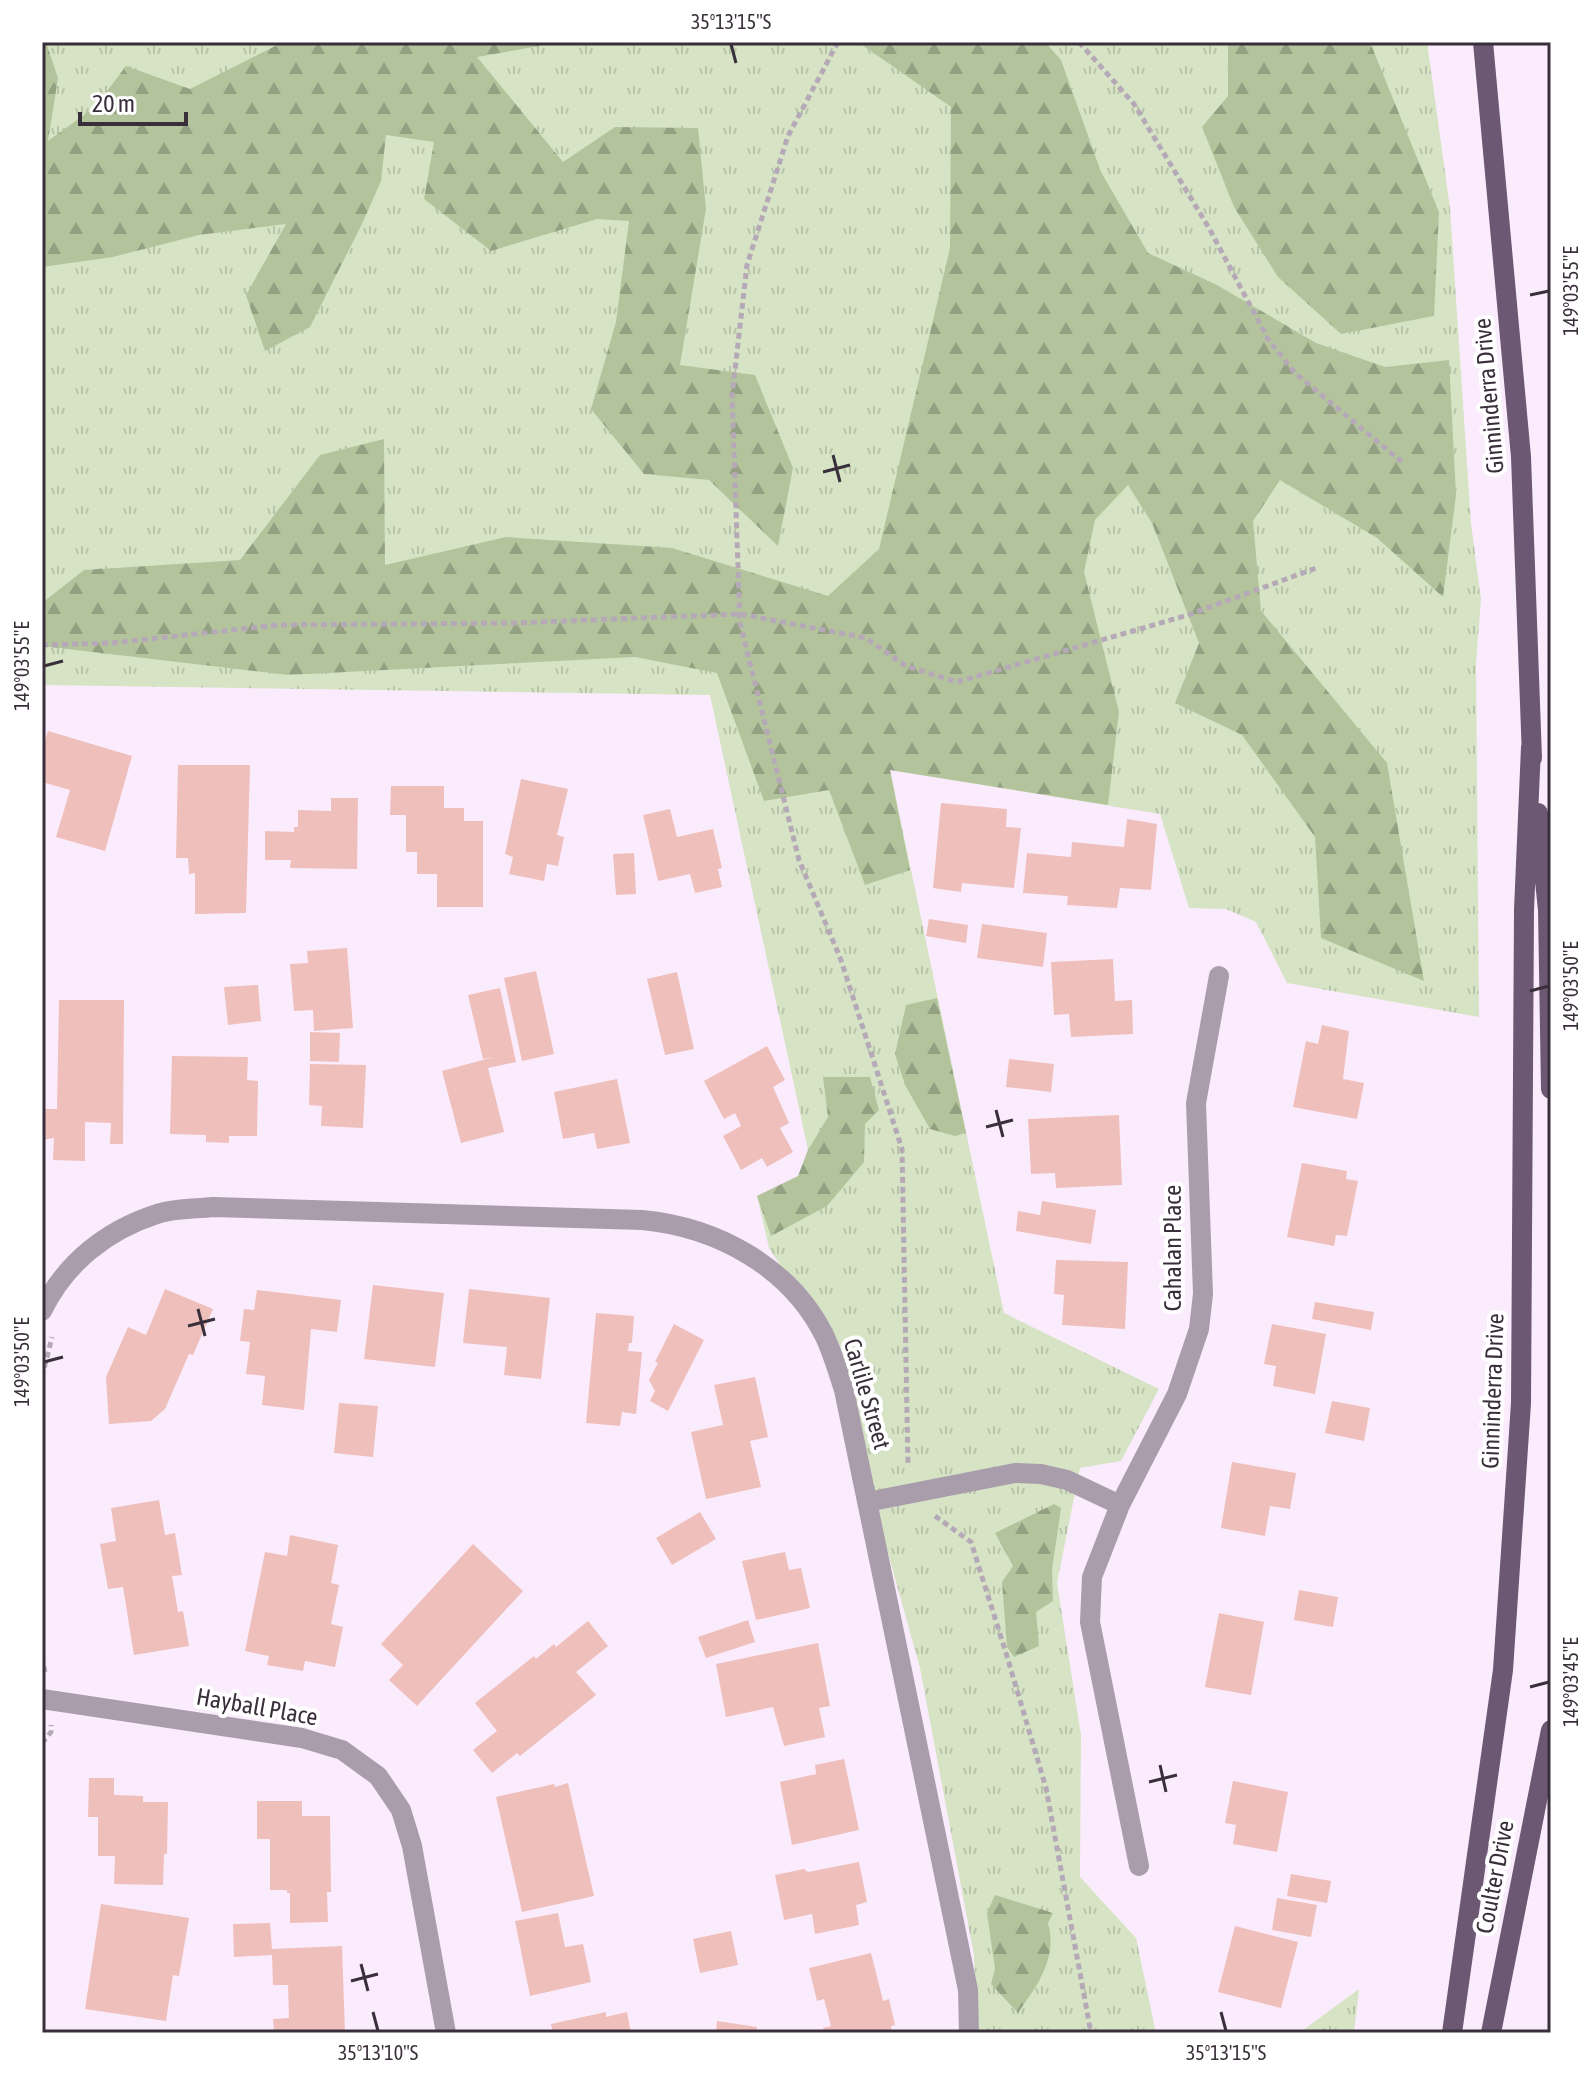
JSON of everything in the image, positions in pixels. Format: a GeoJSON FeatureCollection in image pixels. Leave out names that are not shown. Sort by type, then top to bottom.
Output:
{"type":"FeatureCollection","features":[{"type":"Feature","properties":{"kind":"main road","name":"Ginninderra Drive"},"geometry":{"type":"LineString","coordinates":[[1483,42],[1521,457],[1531,747],[1548,910],[1551,1089]]}},
{"type":"Feature","properties":{"kind":"main road","name":"Ginninderra Drive"},"geometry":{"type":"LineString","coordinates":[[1452,2033],[1503,1670],[1521,1403],[1524,910],[1531,747]]}},
{"type":"Feature","properties":{"kind":"main road","name":"Coulter Drive"},"geometry":{"type":"LineString","coordinates":[[1491,2033],[1551,1730]]}},
{"type":"Feature","properties":{"kind":"street","name":"Cahalan Place"},"geometry":{"type":"LineString","coordinates":[[1139,1866],[1090,1622],[1092,1577],[1120,1505],[1177,1394],[1199,1329],[1203,1294],[1196,1103],[1219,976]]}},
{"type":"Feature","properties":{"kind":"street","name":"Carlile Street"},"geometry":{"type":"LineString","coordinates":[[42,1311],[52,1289],[88,1250],[110,1234],[159,1213],[213,1207],[670,1223],[724,1240],[749,1253],[793,1290],[824,1336],[844,1390],[968,1990],[969,2033]]}},
{"type":"Feature","properties":{"kind":"street"},"geometry":{"type":"LineString","coordinates":[[867,1502],[1015,1473],[1041,1474],[1067,1480],[1120,1505]]}},
{"type":"Feature","properties":{"kind":"street","name":"Hayball Place"},"geometry":{"type":"LineString","coordinates":[[42,1699],[302,1738],[342,1750],[378,1776],[401,1810],[412,1846],[446,2033]]}},
{"type":"Feature","properties":{"kind":"path"},"geometry":{"type":"LineString","coordinates":[[838,42],[788,136],[747,265],[732,396],[740,623],[799,860],[841,960],[902,1149],[909,1494],[971,1542],[1046,1788],[1091,2033]]}},
{"type":"Feature","properties":{"kind":"path"},"geometry":{"type":"LineString","coordinates":[[1079,42],[1134,104],[1209,228],[1268,339],[1295,373],[1402,462]]}},
{"type":"Feature","properties":{"kind":"path"},"geometry":{"type":"LineString","coordinates":[[42,645],[112,643],[278,625],[515,623],[740,614],[866,638],[906,666],[957,682],[1188,615],[1319,567]]}},
{"type":"Feature","properties":{"kind":"path"},"geometry":{"type":"LineString","coordinates":[[42,1377],[54,1330]]}},
{"type":"Feature","properties":{"kind":"green space"},"geometry":{"type":"Polygon","coordinates":[[[42,42],[1427,42],[1450,208],[1471,523],[1481,600],[1476,664],[1479,1017],[1287,983],[1256,922],[1226,909],[1189,908],[1160,814],[890,770],[1004,1313],[1159,1389],[1121,1461],[1080,1468],[1057,1583],[1081,1735],[1080,1877],[1136,1938],[1156,2033],[977,2033],[974,1955],[920,1668],[829,1341],[769,1248],[757,1196],[798,1177],[808,1150],[710,695],[42,685],[42,42]]]}},
{"type":"Feature","properties":{"kind":"green space"},"geometry":{"type":"Polygon","coordinates":[[[42,42],[46,42],[58,78],[48,141],[95,107],[126,66],[190,89],[283,42],[539,42],[539,46],[477,57],[563,162],[615,127],[698,128],[706,209],[680,365],[755,375],[793,468],[778,546],[709,480],[644,474],[591,409],[616,322],[629,221],[597,219],[491,251],[424,199],[434,142],[386,135],[381,181],[310,327],[265,351],[246,295],[286,224],[199,235],[113,257],[42,267],[42,42]]]}},
{"type":"Feature","properties":{"kind":"green space"},"geometry":{"type":"Polygon","coordinates":[[[858,42],[1045,42],[1061,60],[1101,172],[1148,253],[1217,285],[1316,343],[1385,367],[1449,360],[1456,495],[1443,597],[1377,538],[1280,480],[1253,521],[1261,611],[1387,763],[1424,981],[1321,938],[1315,837],[1242,735],[1175,703],[1199,643],[1152,523],[1128,485],[1095,520],[1084,572],[1119,712],[1108,805],[890,770],[910,870],[865,885],[829,790],[764,801],[717,673],[635,657],[289,675],[42,646],[42,603],[84,570],[240,560],[320,455],[384,439],[385,565],[506,537],[672,548],[828,596],[879,549],[950,248],[951,107],[858,42]]]}},
{"type":"Feature","properties":{"kind":"green space"},"geometry":{"type":"Polygon","coordinates":[[[1228,42],[1370,42],[1439,212],[1434,316],[1341,334],[1278,277],[1234,207],[1202,127],[1228,96],[1228,42]]]}},
{"type":"Feature","properties":{"kind":"green space"},"geometry":{"type":"Polygon","coordinates":[[[937,998],[966,1133],[955,1136],[930,1129],[905,1085],[895,1054],[906,1005],[937,998]]]}},
{"type":"Feature","properties":{"kind":"green space"},"geometry":{"type":"Polygon","coordinates":[[[823,1077],[870,1077],[879,1110],[865,1124],[864,1162],[827,1206],[771,1236],[757,1196],[798,1176],[808,1150],[828,1117],[823,1077]]]}},
{"type":"Feature","properties":{"kind":"green space"},"geometry":{"type":"Polygon","coordinates":[[[1054,1504],[1061,1508],[1052,1570],[1053,1601],[1036,1612],[1039,1646],[1014,1657],[1007,1647],[1002,1582],[1013,1566],[995,1533],[1054,1504]]]}},
{"type":"Feature","properties":{"kind":"green space"},"geometry":{"type":"Polygon","coordinates":[[[995,1895],[1053,1913],[1048,1923],[1048,1960],[1018,2013],[991,1984],[995,1969],[987,1913],[995,1895]]]}},
{"type":"Feature","properties":{"kind":"green space"},"geometry":{"type":"Polygon","coordinates":[[[1359,1989],[1354,2033],[1299,2033],[1359,1989]]]}},
{"type":"Feature","properties":{"kind":"building"},"geometry":{"type":"Polygon","coordinates":[[[48,731],[132,756],[105,851],[56,837],[70,790],[42,782],[42,751],[48,731]]]}},
{"type":"Feature","properties":{"kind":"building"},"geometry":{"type":"Polygon","coordinates":[[[178,765],[250,765],[246,913],[195,914],[195,873],[189,874],[188,858],[176,858],[178,765]]]}},
{"type":"Feature","properties":{"kind":"building"},"geometry":{"type":"Polygon","coordinates":[[[521,779],[568,789],[557,835],[564,837],[558,866],[547,864],[544,881],[509,874],[513,857],[505,854],[521,779]]]}},
{"type":"Feature","properties":{"kind":"building"},"geometry":{"type":"Polygon","coordinates":[[[391,786],[444,786],[444,808],[464,808],[464,821],[483,821],[483,907],[437,907],[437,874],[417,874],[417,852],[406,852],[406,815],[390,815],[391,786]]]}},
{"type":"Feature","properties":{"kind":"building"},"geometry":{"type":"Polygon","coordinates":[[[331,798],[358,798],[357,869],[290,868],[291,860],[265,860],[265,831],[294,832],[294,827],[298,827],[298,810],[331,811],[331,798]]]}},
{"type":"Feature","properties":{"kind":"building"},"geometry":{"type":"Polygon","coordinates":[[[941,803],[1007,809],[1006,827],[1021,828],[1014,888],[962,883],[961,892],[933,888],[941,803]]]}},
{"type":"Feature","properties":{"kind":"building"},"geometry":{"type":"Polygon","coordinates":[[[670,809],[677,837],[713,829],[722,868],[718,869],[722,887],[695,893],[690,874],[658,881],[643,815],[670,809]]]}},
{"type":"Feature","properties":{"kind":"building"},"geometry":{"type":"Polygon","coordinates":[[[1127,819],[1157,824],[1151,890],[1120,888],[1117,908],[1067,905],[1068,896],[1023,893],[1027,853],[1071,857],[1072,842],[1124,847],[1127,819]]]}},
{"type":"Feature","properties":{"kind":"building"},"geometry":{"type":"Polygon","coordinates":[[[634,853],[636,894],[616,895],[613,854],[634,853]]]}},
{"type":"Feature","properties":{"kind":"building"},"geometry":{"type":"Polygon","coordinates":[[[929,919],[968,925],[966,943],[926,936],[929,919]]]}},
{"type":"Feature","properties":{"kind":"building"},"geometry":{"type":"Polygon","coordinates":[[[982,924],[1047,933],[1043,967],[977,958],[982,924]]]}},
{"type":"Feature","properties":{"kind":"building"},"geometry":{"type":"Polygon","coordinates":[[[347,948],[353,1028],[314,1031],[313,1010],[294,1011],[290,964],[308,963],[307,951],[347,948]]]}},
{"type":"Feature","properties":{"kind":"building"},"geometry":{"type":"Polygon","coordinates":[[[1113,959],[1115,1001],[1132,1000],[1133,1034],[1071,1037],[1069,1014],[1054,1015],[1051,962],[1113,959]]]}},
{"type":"Feature","properties":{"kind":"building"},"geometry":{"type":"Polygon","coordinates":[[[536,971],[554,1054],[522,1061],[504,978],[536,971]]]}},
{"type":"Feature","properties":{"kind":"building"},"geometry":{"type":"Polygon","coordinates":[[[677,972],[694,1049],[665,1055],[647,979],[677,972]]]}},
{"type":"Feature","properties":{"kind":"building"},"geometry":{"type":"Polygon","coordinates":[[[258,985],[261,1021],[228,1025],[224,987],[258,985]]]}},
{"type":"Feature","properties":{"kind":"building"},"geometry":{"type":"Polygon","coordinates":[[[500,988],[516,1062],[488,1068],[504,1132],[461,1143],[442,1071],[494,1057],[483,1059],[468,995],[500,988]]]}},
{"type":"Feature","properties":{"kind":"building"},"geometry":{"type":"Polygon","coordinates":[[[59,1000],[124,1000],[123,1144],[110,1144],[111,1123],[85,1122],[85,1161],[53,1160],[54,1138],[42,1140],[42,1109],[57,1109],[59,1000]]]}},
{"type":"Feature","properties":{"kind":"building"},"geometry":{"type":"Polygon","coordinates":[[[1322,1025],[1349,1031],[1343,1079],[1364,1083],[1357,1119],[1293,1107],[1306,1041],[1318,1044],[1322,1025]]]}},
{"type":"Feature","properties":{"kind":"building"},"geometry":{"type":"Polygon","coordinates":[[[310,1032],[340,1033],[339,1062],[310,1061],[310,1032]]]}},
{"type":"Feature","properties":{"kind":"building"},"geometry":{"type":"Polygon","coordinates":[[[767,1046],[785,1080],[773,1087],[789,1123],[780,1128],[793,1152],[767,1167],[762,1158],[741,1170],[723,1136],[741,1126],[735,1113],[724,1119],[704,1081],[767,1046]]]}},
{"type":"Feature","properties":{"kind":"building"},"geometry":{"type":"Polygon","coordinates":[[[172,1056],[248,1057],[247,1080],[258,1081],[257,1136],[229,1136],[229,1143],[206,1142],[206,1135],[170,1134],[172,1056]]]}},
{"type":"Feature","properties":{"kind":"building"},"geometry":{"type":"Polygon","coordinates":[[[1009,1059],[1054,1064],[1051,1092],[1006,1087],[1009,1059]]]}},
{"type":"Feature","properties":{"kind":"building"},"geometry":{"type":"Polygon","coordinates":[[[310,1064],[366,1065],[363,1128],[321,1126],[322,1106],[309,1105],[310,1064]]]}},
{"type":"Feature","properties":{"kind":"building"},"geometry":{"type":"Polygon","coordinates":[[[617,1079],[630,1143],[597,1149],[594,1133],[563,1139],[554,1092],[617,1079]]]}},
{"type":"Feature","properties":{"kind":"building"},"geometry":{"type":"Polygon","coordinates":[[[1119,1115],[1122,1185],[1056,1188],[1055,1173],[1031,1174],[1028,1119],[1119,1115]]]}},
{"type":"Feature","properties":{"kind":"building"},"geometry":{"type":"Polygon","coordinates":[[[1302,1163],[1347,1171],[1346,1179],[1358,1181],[1347,1236],[1336,1235],[1334,1246],[1287,1237],[1302,1163]]]}},
{"type":"Feature","properties":{"kind":"building"},"geometry":{"type":"Polygon","coordinates":[[[1042,1201],[1096,1210],[1091,1244],[1016,1231],[1018,1211],[1040,1215],[1042,1201]]]}},
{"type":"Feature","properties":{"kind":"building"},"geometry":{"type":"Polygon","coordinates":[[[1056,1260],[1128,1262],[1125,1329],[1062,1325],[1064,1295],[1054,1294],[1056,1260]]]}},
{"type":"Feature","properties":{"kind":"building"},"geometry":{"type":"Polygon","coordinates":[[[373,1285],[444,1293],[435,1367],[364,1359],[373,1285]]]}},
{"type":"Feature","properties":{"kind":"building"},"geometry":{"type":"Polygon","coordinates":[[[165,1289],[213,1309],[165,1409],[151,1421],[109,1424],[106,1377],[128,1327],[146,1335],[165,1289]]]}},
{"type":"Feature","properties":{"kind":"building"},"geometry":{"type":"Polygon","coordinates":[[[469,1289],[550,1298],[541,1379],[504,1375],[507,1347],[463,1343],[469,1289]]]}},
{"type":"Feature","properties":{"kind":"building"},"geometry":{"type":"Polygon","coordinates":[[[257,1290],[341,1300],[337,1332],[311,1329],[304,1410],[262,1405],[265,1376],[246,1374],[250,1342],[240,1341],[244,1309],[254,1310],[257,1290]]]}},
{"type":"Feature","properties":{"kind":"building"},"geometry":{"type":"Polygon","coordinates":[[[1315,1302],[1374,1312],[1371,1330],[1312,1319],[1315,1302]]]}},
{"type":"Feature","properties":{"kind":"building"},"geometry":{"type":"Polygon","coordinates":[[[596,1313],[634,1316],[632,1343],[629,1343],[628,1351],[642,1352],[636,1414],[622,1412],[620,1426],[586,1423],[596,1313]]]}},
{"type":"Feature","properties":{"kind":"building"},"geometry":{"type":"Polygon","coordinates":[[[674,1324],[704,1340],[668,1411],[650,1401],[655,1391],[649,1380],[674,1324]]]}},
{"type":"Feature","properties":{"kind":"building"},"geometry":{"type":"Polygon","coordinates":[[[1272,1324],[1326,1334],[1315,1394],[1273,1386],[1276,1366],[1264,1364],[1272,1324]]]}},
{"type":"Feature","properties":{"kind":"building"},"geometry":{"type":"Polygon","coordinates":[[[755,1377],[768,1437],[750,1441],[761,1487],[706,1499],[691,1432],[723,1425],[714,1385],[755,1377]]]}},
{"type":"Feature","properties":{"kind":"building"},"geometry":{"type":"Polygon","coordinates":[[[1332,1401],[1370,1408],[1364,1441],[1325,1433],[1332,1401]]]}},
{"type":"Feature","properties":{"kind":"building"},"geometry":{"type":"Polygon","coordinates":[[[339,1403],[378,1406],[373,1457],[334,1453],[339,1403]]]}},
{"type":"Feature","properties":{"kind":"building"},"geometry":{"type":"Polygon","coordinates":[[[1232,1462],[1296,1473],[1290,1509],[1270,1506],[1265,1536],[1221,1528],[1232,1462]]]}},
{"type":"Feature","properties":{"kind":"building"},"geometry":{"type":"Polygon","coordinates":[[[159,1500],[165,1535],[175,1533],[182,1575],[172,1576],[178,1612],[183,1611],[189,1646],[134,1655],[123,1587],[108,1589],[100,1544],[116,1541],[111,1508],[159,1500]]]}},
{"type":"Feature","properties":{"kind":"building"},"geometry":{"type":"Polygon","coordinates":[[[700,1512],[716,1539],[672,1565],[656,1538],[700,1512]]]}},
{"type":"Feature","properties":{"kind":"building"},"geometry":{"type":"Polygon","coordinates":[[[290,1535],[338,1545],[331,1583],[339,1585],[331,1624],[343,1627],[335,1667],[305,1661],[303,1671],[267,1665],[269,1656],[245,1651],[265,1552],[287,1556],[290,1535]]]}},
{"type":"Feature","properties":{"kind":"building"},"geometry":{"type":"Polygon","coordinates":[[[473,1544],[523,1591],[417,1706],[389,1680],[403,1665],[381,1644],[473,1544]]]}},
{"type":"Feature","properties":{"kind":"building"},"geometry":{"type":"Polygon","coordinates":[[[785,1552],[789,1570],[801,1568],[810,1608],[756,1620],[742,1561],[785,1552]]]}},
{"type":"Feature","properties":{"kind":"building"},"geometry":{"type":"Polygon","coordinates":[[[1299,1590],[1338,1597],[1333,1627],[1294,1620],[1299,1590]]]}},
{"type":"Feature","properties":{"kind":"building"},"geometry":{"type":"Polygon","coordinates":[[[1219,1613],[1264,1622],[1251,1695],[1205,1687],[1219,1613]]]}},
{"type":"Feature","properties":{"kind":"building"},"geometry":{"type":"Polygon","coordinates":[[[748,1620],[755,1642],[706,1658],[698,1637],[748,1620]]]}},
{"type":"Feature","properties":{"kind":"building"},"geometry":{"type":"Polygon","coordinates":[[[588,1621],[608,1646],[576,1672],[596,1695],[520,1756],[517,1753],[492,1773],[473,1750],[497,1731],[475,1703],[534,1656],[536,1659],[554,1644],[556,1647],[588,1621]]]}},
{"type":"Feature","properties":{"kind":"building"},"geometry":{"type":"Polygon","coordinates":[[[818,1643],[830,1706],[819,1708],[825,1737],[784,1746],[773,1707],[726,1717],[716,1664],[818,1643]]]}},
{"type":"Feature","properties":{"kind":"building"},"geometry":{"type":"Polygon","coordinates":[[[844,1759],[859,1830],[792,1845],[780,1782],[816,1774],[815,1765],[844,1759]]]}},
{"type":"Feature","properties":{"kind":"building"},"geometry":{"type":"Polygon","coordinates":[[[89,1778],[114,1778],[114,1795],[143,1796],[143,1802],[168,1802],[163,1885],[114,1884],[115,1856],[98,1856],[98,1817],[88,1817],[89,1778]]]}},
{"type":"Feature","properties":{"kind":"building"},"geometry":{"type":"Polygon","coordinates":[[[1233,1781],[1288,1792],[1277,1852],[1233,1844],[1236,1825],[1225,1823],[1233,1781]]]}},
{"type":"Feature","properties":{"kind":"building"},"geometry":{"type":"Polygon","coordinates":[[[568,1783],[594,1896],[522,1912],[496,1797],[568,1783]]]}},
{"type":"Feature","properties":{"kind":"building"},"geometry":{"type":"Polygon","coordinates":[[[257,1801],[302,1801],[302,1816],[330,1816],[331,1892],[327,1892],[328,1922],[290,1923],[290,1893],[287,1890],[270,1890],[270,1839],[257,1839],[257,1801]]]}},
{"type":"Feature","properties":{"kind":"building"},"geometry":{"type":"Polygon","coordinates":[[[859,1862],[867,1902],[856,1905],[859,1925],[815,1934],[812,1914],[784,1920],[775,1875],[859,1862]]]}},
{"type":"Feature","properties":{"kind":"building"},"geometry":{"type":"Polygon","coordinates":[[[1291,1874],[1331,1881],[1327,1903],[1287,1896],[1291,1874]]]}},
{"type":"Feature","properties":{"kind":"building"},"geometry":{"type":"Polygon","coordinates":[[[1277,1898],[1317,1905],[1311,1937],[1272,1930],[1277,1898]]]}},
{"type":"Feature","properties":{"kind":"building"},"geometry":{"type":"Polygon","coordinates":[[[101,1904],[189,1918],[179,1976],[173,1975],[166,2021],[85,2009],[101,1904]]]}},
{"type":"Feature","properties":{"kind":"building"},"geometry":{"type":"Polygon","coordinates":[[[558,1913],[565,1947],[583,1944],[591,1982],[530,1996],[515,1921],[558,1913]]]}},
{"type":"Feature","properties":{"kind":"building"},"geometry":{"type":"Polygon","coordinates":[[[270,1923],[272,1949],[342,1946],[345,2033],[274,2033],[273,2019],[289,2018],[288,1985],[273,1985],[272,1955],[234,1957],[233,1924],[270,1923]]]}},
{"type":"Feature","properties":{"kind":"building"},"geometry":{"type":"Polygon","coordinates":[[[1235,1926],[1298,1942],[1281,2008],[1218,1992],[1235,1926]]]}},
{"type":"Feature","properties":{"kind":"building"},"geometry":{"type":"Polygon","coordinates":[[[731,1931],[738,1965],[700,1973],[693,1939],[731,1931]]]}},
{"type":"Feature","properties":{"kind":"building"},"geometry":{"type":"Polygon","coordinates":[[[871,1953],[883,2001],[889,1999],[895,2025],[891,2026],[892,2033],[825,2033],[823,2028],[831,2026],[824,1999],[817,2001],[809,1968],[871,1953]]]}},
{"type":"Feature","properties":{"kind":"building"},"geometry":{"type":"Polygon","coordinates":[[[606,2012],[606,2017],[627,2012],[631,2033],[553,2033],[551,2024],[606,2012]]]}},
{"type":"Feature","properties":{"kind":"building"},"geometry":{"type":"Polygon","coordinates":[[[717,2021],[757,2027],[756,2033],[716,2033],[717,2021]]]}}]}
